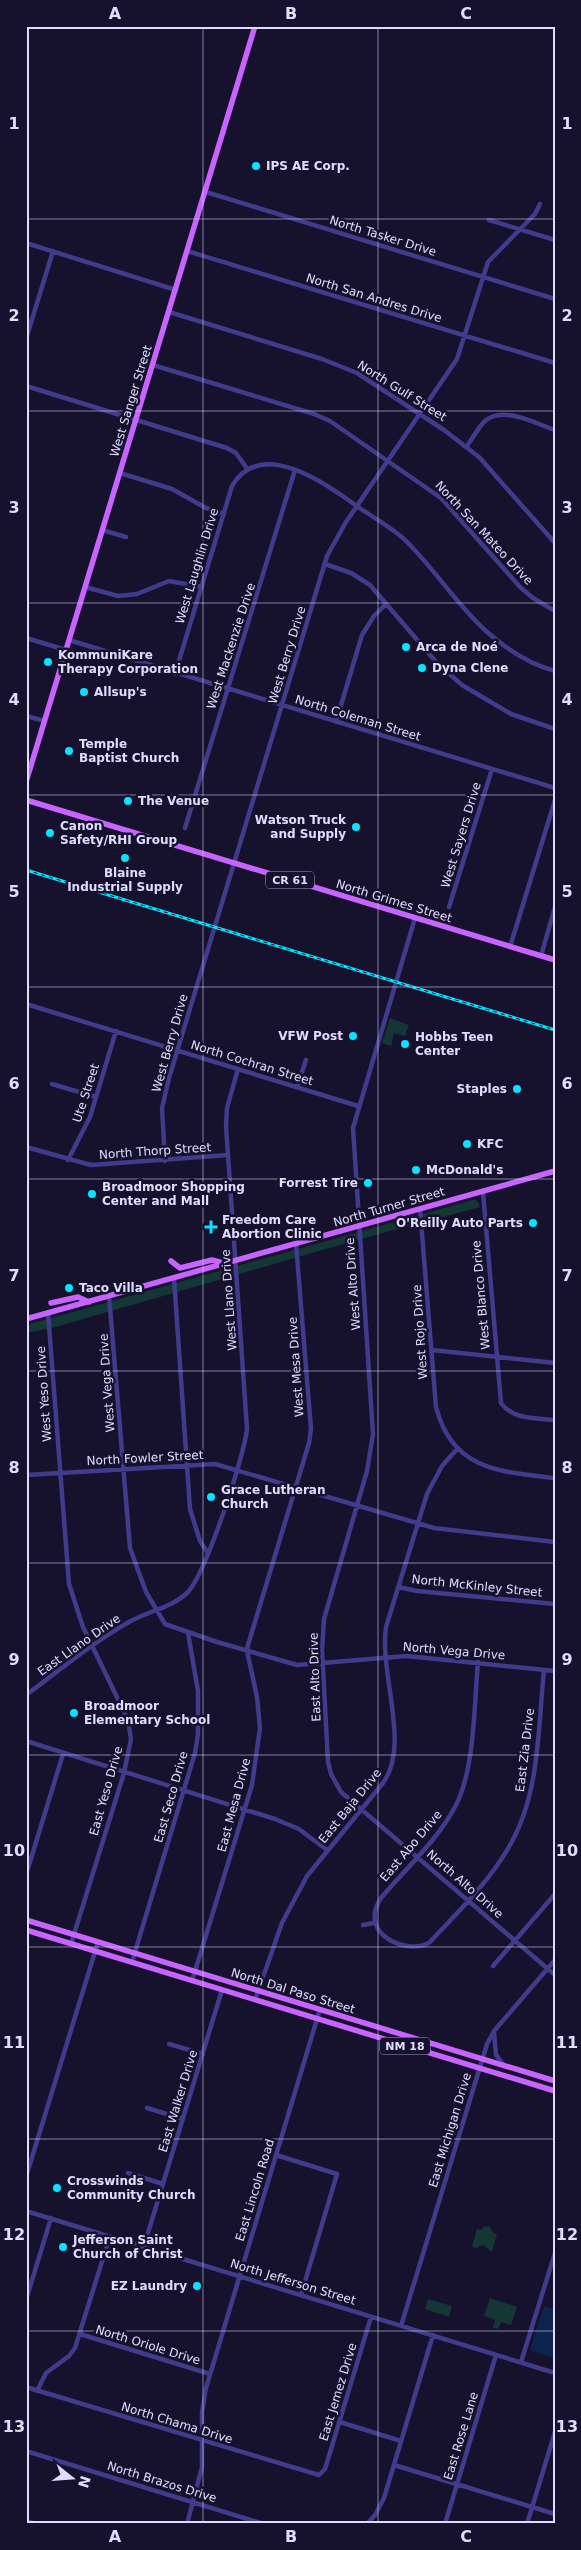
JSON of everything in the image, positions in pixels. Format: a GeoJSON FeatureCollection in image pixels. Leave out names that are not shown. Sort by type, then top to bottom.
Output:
{"type":"FeatureCollection","features":[{"type":"Feature","properties":{"kind":"main road","name":"West Sanger Street"},"geometry":{"type":"LineString","coordinates":[[26,782],[255,26]]}},
{"type":"Feature","properties":{"kind":"main road","name":"North Grimes Street"},"geometry":{"type":"LineString","coordinates":[[26,800],[555,960]]}},
{"type":"Feature","properties":{"kind":"main road","name":"North Turner Street"},"geometry":{"type":"LineString","coordinates":[[26,1319],[555,1171]]}},
{"type":"Feature","properties":{"kind":"main road"},"geometry":{"type":"LineString","coordinates":[[171,1262],[180,1268],[212,1260],[223,1263]]}},
{"type":"Feature","properties":{"kind":"main road"},"geometry":{"type":"LineString","coordinates":[[51,1303],[78,1297],[89,1302]]}},
{"type":"Feature","properties":{"kind":"main road","name":"North Dal Paso Street"},"geometry":{"type":"LineString","coordinates":[[26,1920],[555,2081]]}},
{"type":"Feature","properties":{"kind":"main road","name":"North Dal Paso Street"},"geometry":{"type":"LineString","coordinates":[[26,1930],[555,2091]]}},
{"type":"Feature","properties":{"kind":"street","name":"North Tasker Drive"},"geometry":{"type":"LineString","coordinates":[[206,192],[555,299]]}},
{"type":"Feature","properties":{"kind":"street","name":"West Berry Drive"},"geometry":{"type":"LineString","coordinates":[[165,1161],[162,1108],[325,564],[337,536],[457,359],[483,277],[492,256],[535,214],[540,204]]}},
{"type":"Feature","properties":{"kind":"street"},"geometry":{"type":"LineString","coordinates":[[489,220],[555,240]]}},
{"type":"Feature","properties":{"kind":"street"},"geometry":{"type":"LineString","coordinates":[[26,243],[176,290]]}},
{"type":"Feature","properties":{"kind":"street"},"geometry":{"type":"LineString","coordinates":[[26,339],[53,251]]}},
{"type":"Feature","properties":{"kind":"street","name":"North San Andres Drive"},"geometry":{"type":"LineString","coordinates":[[187,251],[555,362]]}},
{"type":"Feature","properties":{"kind":"street","name":"North Gulf Street"},"geometry":{"type":"LineString","coordinates":[[169,312],[337,364],[357,374],[467,446],[496,474],[555,543]]}},
{"type":"Feature","properties":{"kind":"street","name":"North San Mateo Drive"},"geometry":{"type":"LineString","coordinates":[[153,365],[321,416],[441,498],[520,587],[533,598],[555,611]]}},
{"type":"Feature","properties":{"kind":"street"},"geometry":{"type":"LineString","coordinates":[[26,386],[228,448],[236,453],[248,470],[255,466],[269,465],[296,470],[317,478],[403,539],[486,631],[512,651],[555,672]]}},
{"type":"Feature","properties":{"kind":"street"},"geometry":{"type":"LineString","coordinates":[[467,446],[482,424],[496,415],[510,415],[555,430]]}},
{"type":"Feature","properties":{"kind":"street","name":"West Laughlin Drive"},"geometry":{"type":"LineString","coordinates":[[175,674],[232,486],[248,470]]}},
{"type":"Feature","properties":{"kind":"street","name":"West Mackenzie Drive"},"geometry":{"type":"LineString","coordinates":[[185,828],[296,470]]}},
{"type":"Feature","properties":{"kind":"street"},"geometry":{"type":"LineString","coordinates":[[120,473],[172,488],[206,508],[224,514]]}},
{"type":"Feature","properties":{"kind":"street"},"geometry":{"type":"LineString","coordinates":[[102,530],[126,537]]}},
{"type":"Feature","properties":{"kind":"street"},"geometry":{"type":"LineString","coordinates":[[325,564],[359,576],[370,585],[436,663],[462,685],[511,714],[555,730]]}},
{"type":"Feature","properties":{"kind":"street"},"geometry":{"type":"LineString","coordinates":[[85,587],[118,596],[136,594],[169,581],[202,587]]}},
{"type":"Feature","properties":{"kind":"street"},"geometry":{"type":"LineString","coordinates":[[336,722],[362,635],[374,616],[386,605]]}},
{"type":"Feature","properties":{"kind":"street"},"geometry":{"type":"LineString","coordinates":[[26,638],[66,650]]}},
{"type":"Feature","properties":{"kind":"street","name":"North Coleman Street"},"geometry":{"type":"LineString","coordinates":[[69,640],[175,674],[555,788]]}},
{"type":"Feature","properties":{"kind":"street"},"geometry":{"type":"LineString","coordinates":[[26,716],[45,721]]}},
{"type":"Feature","properties":{"kind":"street","name":"West Sayers Drive"},"geometry":{"type":"LineString","coordinates":[[450,908],[492,769]]}},
{"type":"Feature","properties":{"kind":"street"},"geometry":{"type":"LineString","coordinates":[[510,947],[555,800]]}},
{"type":"Feature","properties":{"kind":"street"},"geometry":{"type":"LineString","coordinates":[[541,956],[555,907]]}},
{"type":"Feature","properties":{"kind":"street","name":"West Alto Drive"},"geometry":{"type":"LineString","coordinates":[[357,1506],[369,1462],[373,1434],[352,1141],[358,1106],[415,918]]}},
{"type":"Feature","properties":{"kind":"street","name":"North Cochran Street"},"geometry":{"type":"LineString","coordinates":[[26,1004],[358,1106]]}},
{"type":"Feature","properties":{"kind":"street","name":"Ute Street"},"geometry":{"type":"LineString","coordinates":[[68,1160],[84,1130],[116,1031]]}},
{"type":"Feature","properties":{"kind":"street"},"geometry":{"type":"LineString","coordinates":[[297,1087],[306,1060]]}},
{"type":"Feature","properties":{"kind":"street","name":"West Llano Drive"},"geometry":{"type":"LineString","coordinates":[[236,1469],[246,1438],[248,1420],[228,1156],[227,1108],[238,1068]]}},
{"type":"Feature","properties":{"kind":"street"},"geometry":{"type":"LineString","coordinates":[[52,1084],[96,1097]]}},
{"type":"Feature","properties":{"kind":"street","name":"North Thorp Street"},"geometry":{"type":"LineString","coordinates":[[26,1147],[91,1166],[228,1156]]}},
{"type":"Feature","properties":{"kind":"street","name":"West Blanco Drive"},"geometry":{"type":"LineString","coordinates":[[482,1192],[499,1396],[506,1410],[515,1415],[555,1420]]}},
{"type":"Feature","properties":{"kind":"street","name":"West Rojo Drive"},"geometry":{"type":"LineString","coordinates":[[420,1209],[438,1418],[445,1433],[458,1449],[475,1462],[500,1471],[555,1478]]}},
{"type":"Feature","properties":{"kind":"street","name":"West Mesa Drive"},"geometry":{"type":"LineString","coordinates":[[296,1244],[311,1429],[307,1453],[296,1487]]}},
{"type":"Feature","properties":{"kind":"street"},"geometry":{"type":"LineString","coordinates":[[174,1278],[190,1509],[200,1541],[208,1553]]}},
{"type":"Feature","properties":{"kind":"street","name":"West Vega Drive"},"geometry":{"type":"LineString","coordinates":[[109,1296],[130,1548],[138,1573],[155,1610]]}},
{"type":"Feature","properties":{"kind":"street","name":"West Yeso Drive"},"geometry":{"type":"LineString","coordinates":[[48,1313],[60,1473]]}},
{"type":"Feature","properties":{"kind":"street"},"geometry":{"type":"LineString","coordinates":[[432,1350],[555,1362]]}},
{"type":"Feature","properties":{"kind":"street","name":"East Baja Drive"},"geometry":{"type":"LineString","coordinates":[[255,2000],[282,1923],[308,1876],[388,1776],[394,1760],[395,1742],[386,1657],[386,1628],[417,1524],[433,1480],[458,1449]]}},
{"type":"Feature","properties":{"kind":"street","name":"North Fowler Street"},"geometry":{"type":"LineString","coordinates":[[26,1475],[188,1464],[215,1464],[417,1524],[459,1532],[555,1542]]}},
{"type":"Feature","properties":{"kind":"street","name":"East Llano Drive"},"geometry":{"type":"LineString","coordinates":[[26,1695],[128,1622],[175,1602],[188,1592],[198,1577],[208,1553],[236,1469]]}},
{"type":"Feature","properties":{"kind":"street","name":"East Yeso Drive"},"geometry":{"type":"LineString","coordinates":[[60,1473],[69,1584],[75,1608],[128,1720],[130,1746],[124,1773],[71,1944]]}},
{"type":"Feature","properties":{"kind":"street","name":"East Mesa Drive"},"geometry":{"type":"LineString","coordinates":[[192,1981],[255,1769],[260,1728],[257,1697],[247,1651],[296,1487]]}},
{"type":"Feature","properties":{"kind":"street","name":"East Alto Drive"},"geometry":{"type":"LineString","coordinates":[[357,1506],[326,1606],[322,1635],[328,1762],[331,1774],[341,1792],[361,1810]]}},
{"type":"Feature","properties":{"kind":"street","name":"North McKinley Street"},"geometry":{"type":"LineString","coordinates":[[398,1587],[417,1591],[555,1604]]}},
{"type":"Feature","properties":{"kind":"street","name":"North Vega Drive"},"geometry":{"type":"LineString","coordinates":[[155,1610],[165,1624],[188,1633],[297,1665],[420,1656],[555,1671]]}},
{"type":"Feature","properties":{"kind":"street","name":"East Seco Drive"},"geometry":{"type":"LineString","coordinates":[[132,1962],[195,1753],[199,1714],[198,1691],[188,1633]]}},
{"type":"Feature","properties":{"kind":"street","name":"East Abo Drive"},"geometry":{"type":"LineString","coordinates":[[374,1922],[374,1910],[377,1904],[449,1817],[462,1792],[468,1766],[478,1662]]}},
{"type":"Feature","properties":{"kind":"street","name":"East Zia Drive"},"geometry":{"type":"LineString","coordinates":[[374,1922],[383,1935],[394,1941],[417,1947],[426,1945],[468,1900],[505,1854],[526,1810],[534,1773],[544,1670]]}},
{"type":"Feature","properties":{"kind":"street"},"geometry":{"type":"LineString","coordinates":[[26,1741],[288,1824],[327,1850]]}},
{"type":"Feature","properties":{"kind":"street"},"geometry":{"type":"LineString","coordinates":[[26,1875],[63,1754]]}},
{"type":"Feature","properties":{"kind":"street","name":"North Alto Drive"},"geometry":{"type":"LineString","coordinates":[[361,1810],[555,1975]]}},
{"type":"Feature","properties":{"kind":"street"},"geometry":{"type":"LineString","coordinates":[[493,1966],[555,1894]]}},
{"type":"Feature","properties":{"kind":"street"},"geometry":{"type":"LineString","coordinates":[[363,1925],[374,1922]]}},
{"type":"Feature","properties":{"kind":"street"},"geometry":{"type":"LineString","coordinates":[[26,2177],[98,1942]]}},
{"type":"Feature","properties":{"kind":"street","name":"East Michigan Drive"},"geometry":{"type":"LineString","coordinates":[[401,2326],[482,2059],[494,2031],[555,1960]]}},
{"type":"Feature","properties":{"kind":"street","name":"East Walker Drive"},"geometry":{"type":"LineString","coordinates":[[144,2246],[222,1990]]}},
{"type":"Feature","properties":{"kind":"street","name":"East Lincoln Road"},"geometry":{"type":"LineString","coordinates":[[187,2524],[202,2467],[202,2412],[210,2374],[320,2009]]}},
{"type":"Feature","properties":{"kind":"street"},"geometry":{"type":"LineString","coordinates":[[494,2031],[496,2055],[504,2065]]}},
{"type":"Feature","properties":{"kind":"street"},"geometry":{"type":"LineString","coordinates":[[169,2044],[203,2054]]}},
{"type":"Feature","properties":{"kind":"street"},"geometry":{"type":"LineString","coordinates":[[147,2108],[183,2120]]}},
{"type":"Feature","properties":{"kind":"street"},"geometry":{"type":"LineString","coordinates":[[276,2155],[338,2174],[301,2295]]}},
{"type":"Feature","properties":{"kind":"street"},"geometry":{"type":"LineString","coordinates":[[128,2173],[163,2184]]}},
{"type":"Feature","properties":{"kind":"street","name":"North Jefferson Street"},"geometry":{"type":"LineString","coordinates":[[26,2211],[555,2373]]}},
{"type":"Feature","properties":{"kind":"street"},"geometry":{"type":"LineString","coordinates":[[26,2300],[51,2218]]}},
{"type":"Feature","properties":{"kind":"street"},"geometry":{"type":"LineString","coordinates":[[36,2391],[42,2378],[51,2367],[72,2353],[80,2334],[110,2236]]}},
{"type":"Feature","properties":{"kind":"street"},"geometry":{"type":"LineString","coordinates":[[522,2362],[555,2253]]}},
{"type":"Feature","properties":{"kind":"street","name":"East Jemez Drive"},"geometry":{"type":"LineString","coordinates":[[322,2473],[340,2422],[371,2317]]}},
{"type":"Feature","properties":{"kind":"street","name":"North Oriole Drive"},"geometry":{"type":"LineString","coordinates":[[80,2334],[210,2374]]}},
{"type":"Feature","properties":{"kind":"street"},"geometry":{"type":"LineString","coordinates":[[367,2524],[375,2515],[384,2498],[433,2335]]}},
{"type":"Feature","properties":{"kind":"street","name":"East Rose Lane"},"geometry":{"type":"LineString","coordinates":[[445,2524],[496,2355]]}},
{"type":"Feature","properties":{"kind":"street","name":"North Chama Drive"},"geometry":{"type":"LineString","coordinates":[[26,2388],[314,2475],[322,2473]]}},
{"type":"Feature","properties":{"kind":"street"},"geometry":{"type":"LineString","coordinates":[[340,2422],[401,2440]]}},
{"type":"Feature","properties":{"kind":"street"},"geometry":{"type":"LineString","coordinates":[[527,2524],[555,2432]]}},
{"type":"Feature","properties":{"kind":"street","name":"North Brazos Drive"},"geometry":{"type":"LineString","coordinates":[[26,2451],[264,2524]]}},
{"type":"Feature","properties":{"kind":"street"},"geometry":{"type":"LineString","coordinates":[[394,2465],[555,2514]]}},
{"type":"Feature","properties":{"kind":"street"},"geometry":{"type":"LineString","coordinates":[[26,2521],[36,2524]]}},
{"type":"Feature","properties":{"kind":"green space"},"geometry":{"type":"Polygon","coordinates":[[[390,1018],[409,1025],[405,1036],[394,1033],[391,1046],[382,1043],[390,1018]]]}},
{"type":"Feature","properties":{"kind":"green space"},"geometry":{"type":"Polygon","coordinates":[[[476,1199],[480,1207],[357,1240],[52,1328],[26,1333],[26,1325],[476,1199]]]}},
{"type":"Feature","properties":{"kind":"green space"},"geometry":{"type":"Polygon","coordinates":[[[485,2226],[490,2227],[493,2233],[497,2234],[492,2252],[483,2245],[476,2248],[472,2247],[477,2229],[481,2230],[485,2226]]]}},
{"type":"Feature","properties":{"kind":"green space"},"geometry":{"type":"Polygon","coordinates":[[[490,2298],[517,2307],[511,2325],[501,2322],[498,2329],[493,2328],[495,2320],[484,2316],[490,2298]]]}},
{"type":"Feature","properties":{"kind":"green space"},"geometry":{"type":"Polygon","coordinates":[[[428,2299],[452,2306],[449,2317],[425,2309],[428,2299]]]}},
{"type":"Feature","properties":{"kind":"water"},"geometry":{"type":"Polygon","coordinates":[[[544,2306],[555,2309],[555,2358],[530,2350],[544,2306]]]}},
{"type":"Feature","properties":{"kind":"railway"},"geometry":{"type":"LineString","coordinates":[[26,870],[555,1030]]}},
{"type":"Feature","properties":{"kind":"place","name":"IPS AE Corp."},"geometry":{"type":"Point","coordinates":[256,166]}},
{"type":"Feature","properties":{"kind":"place","name":"Arca de Noé"},"geometry":{"type":"Point","coordinates":[406,647]}},
{"type":"Feature","properties":{"kind":"place","name":"KommuniKare Therapy Corporation"},"geometry":{"type":"Point","coordinates":[48,662]}},
{"type":"Feature","properties":{"kind":"place","name":"Dyna Clene"},"geometry":{"type":"Point","coordinates":[422,668]}},
{"type":"Feature","properties":{"kind":"place","name":"Allsup's"},"geometry":{"type":"Point","coordinates":[84,692]}},
{"type":"Feature","properties":{"kind":"place","name":"Temple Baptist Church"},"geometry":{"type":"Point","coordinates":[69,751]}},
{"type":"Feature","properties":{"kind":"place","name":"The Venue"},"geometry":{"type":"Point","coordinates":[128,801]}},
{"type":"Feature","properties":{"kind":"place","name":"Watson Truck and Supply"},"geometry":{"type":"Point","coordinates":[356,827]}},
{"type":"Feature","properties":{"kind":"place","name":"Canon Safety/RHI Group"},"geometry":{"type":"Point","coordinates":[50,833]}},
{"type":"Feature","properties":{"kind":"place","name":"Blaine Industrial Supply"},"geometry":{"type":"Point","coordinates":[125,858]}},
{"type":"Feature","properties":{"kind":"place","name":"VFW Post"},"geometry":{"type":"Point","coordinates":[353,1036]}},
{"type":"Feature","properties":{"kind":"place","name":"Hobbs Teen Center"},"geometry":{"type":"Point","coordinates":[405,1044]}},
{"type":"Feature","properties":{"kind":"place","name":"Staples"},"geometry":{"type":"Point","coordinates":[517,1089]}},
{"type":"Feature","properties":{"kind":"place","name":"KFC"},"geometry":{"type":"Point","coordinates":[467,1144]}},
{"type":"Feature","properties":{"kind":"place","name":"McDonald's"},"geometry":{"type":"Point","coordinates":[416,1170]}},
{"type":"Feature","properties":{"kind":"place","name":"Forrest Tire"},"geometry":{"type":"Point","coordinates":[368,1183]}},
{"type":"Feature","properties":{"kind":"place","name":"Broadmoor Shopping Center and Mall"},"geometry":{"type":"Point","coordinates":[92,1194]}},
{"type":"Feature","properties":{"kind":"place","name":"O'Reilly Auto Parts"},"geometry":{"type":"Point","coordinates":[533,1223]}},
{"type":"Feature","properties":{"kind":"place","name":"Freedom Care Abortion Clinic"},"geometry":{"type":"Point","coordinates":[211,1227]}},
{"type":"Feature","properties":{"kind":"place","name":"Taco Villa"},"geometry":{"type":"Point","coordinates":[69,1288]}},
{"type":"Feature","properties":{"kind":"place","name":"Grace Lutheran Church"},"geometry":{"type":"Point","coordinates":[211,1497]}},
{"type":"Feature","properties":{"kind":"place","name":"Broadmoor Elementary School"},"geometry":{"type":"Point","coordinates":[74,1713]}},
{"type":"Feature","properties":{"kind":"place","name":"Crosswinds Community Church"},"geometry":{"type":"Point","coordinates":[57,2188]}},
{"type":"Feature","properties":{"kind":"place","name":"Jefferson Saint Church of Christ"},"geometry":{"type":"Point","coordinates":[63,2247]}},
{"type":"Feature","properties":{"kind":"place","name":"EZ Laundry"},"geometry":{"type":"Point","coordinates":[197,2286]}}]}
